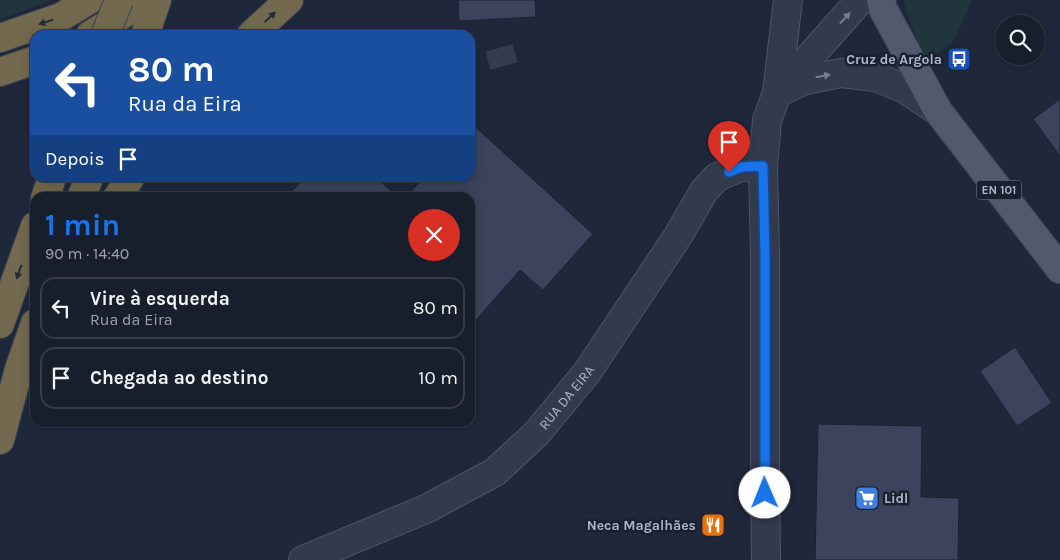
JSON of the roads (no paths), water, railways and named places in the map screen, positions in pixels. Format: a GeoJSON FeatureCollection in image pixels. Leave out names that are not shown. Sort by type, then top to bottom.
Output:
{"type":"FeatureCollection","features":[{"type":"Feature","properties":{"kind":"highway"},"geometry":{"type":"LineString","coordinates":[[0,38],[61,17],[89,0]]}},
{"type":"Feature","properties":{"kind":"highway"},"geometry":{"type":"LineString","coordinates":[[107,30],[119,0]]}},
{"type":"Feature","properties":{"kind":"highway"},"geometry":{"type":"LineString","coordinates":[[98,30],[146,0]]}},
{"type":"Feature","properties":{"kind":"highway"},"geometry":{"type":"LineString","coordinates":[[147,30],[157,0]]}},
{"type":"Feature","properties":{"kind":"highway"},"geometry":{"type":"LineString","coordinates":[[256,30],[289,0]]}},
{"type":"Feature","properties":{"kind":"highway"},"geometry":{"type":"LineString","coordinates":[[0,72],[30,62]]}},
{"type":"Feature","properties":{"kind":"highway"},"geometry":{"type":"LineString","coordinates":[[0,324],[30,240]]}},
{"type":"Feature","properties":{"kind":"highway"},"geometry":{"type":"LineString","coordinates":[[0,440],[27,366],[30,350]]}},
{"type":"Feature","properties":{"kind":"main road","name":"EN 101"},"geometry":{"type":"LineString","coordinates":[[881,0],[883,9],[938,111],[1060,268]]}},
{"type":"Feature","properties":{"kind":"street"},"geometry":{"type":"LineString","coordinates":[[777,93],[860,0]]}},
{"type":"Feature","properties":{"kind":"street"},"geometry":{"type":"LineString","coordinates":[[766,560],[763,166],[767,120],[777,93],[790,2]]}},
{"type":"Feature","properties":{"kind":"street"},"geometry":{"type":"LineString","coordinates":[[777,93],[805,80],[841,73],[876,77],[905,89],[938,111]]}},
{"type":"Feature","properties":{"kind":"street","name":"RUA DA EIRA"},"geometry":{"type":"LineString","coordinates":[[303,560],[426,509],[495,472],[537,433],[588,371],[678,236],[704,191],[717,176],[741,167],[763,166]]}},
{"type":"Feature","properties":{"kind":"tunnel"},"geometry":{"type":"LineString","coordinates":[[499,48],[504,66]]}},
{"type":"Feature","properties":{"kind":"place","name":"Cruz de Argola"},"geometry":{"type":"Point","coordinates":[959,59]}},
{"type":"Feature","properties":{"kind":"place","name":"Lidl"},"geometry":{"type":"Point","coordinates":[867,498]}},
{"type":"Feature","properties":{"kind":"place","name":"Neca Magalhães"},"geometry":{"type":"Point","coordinates":[713,525]}}]}
